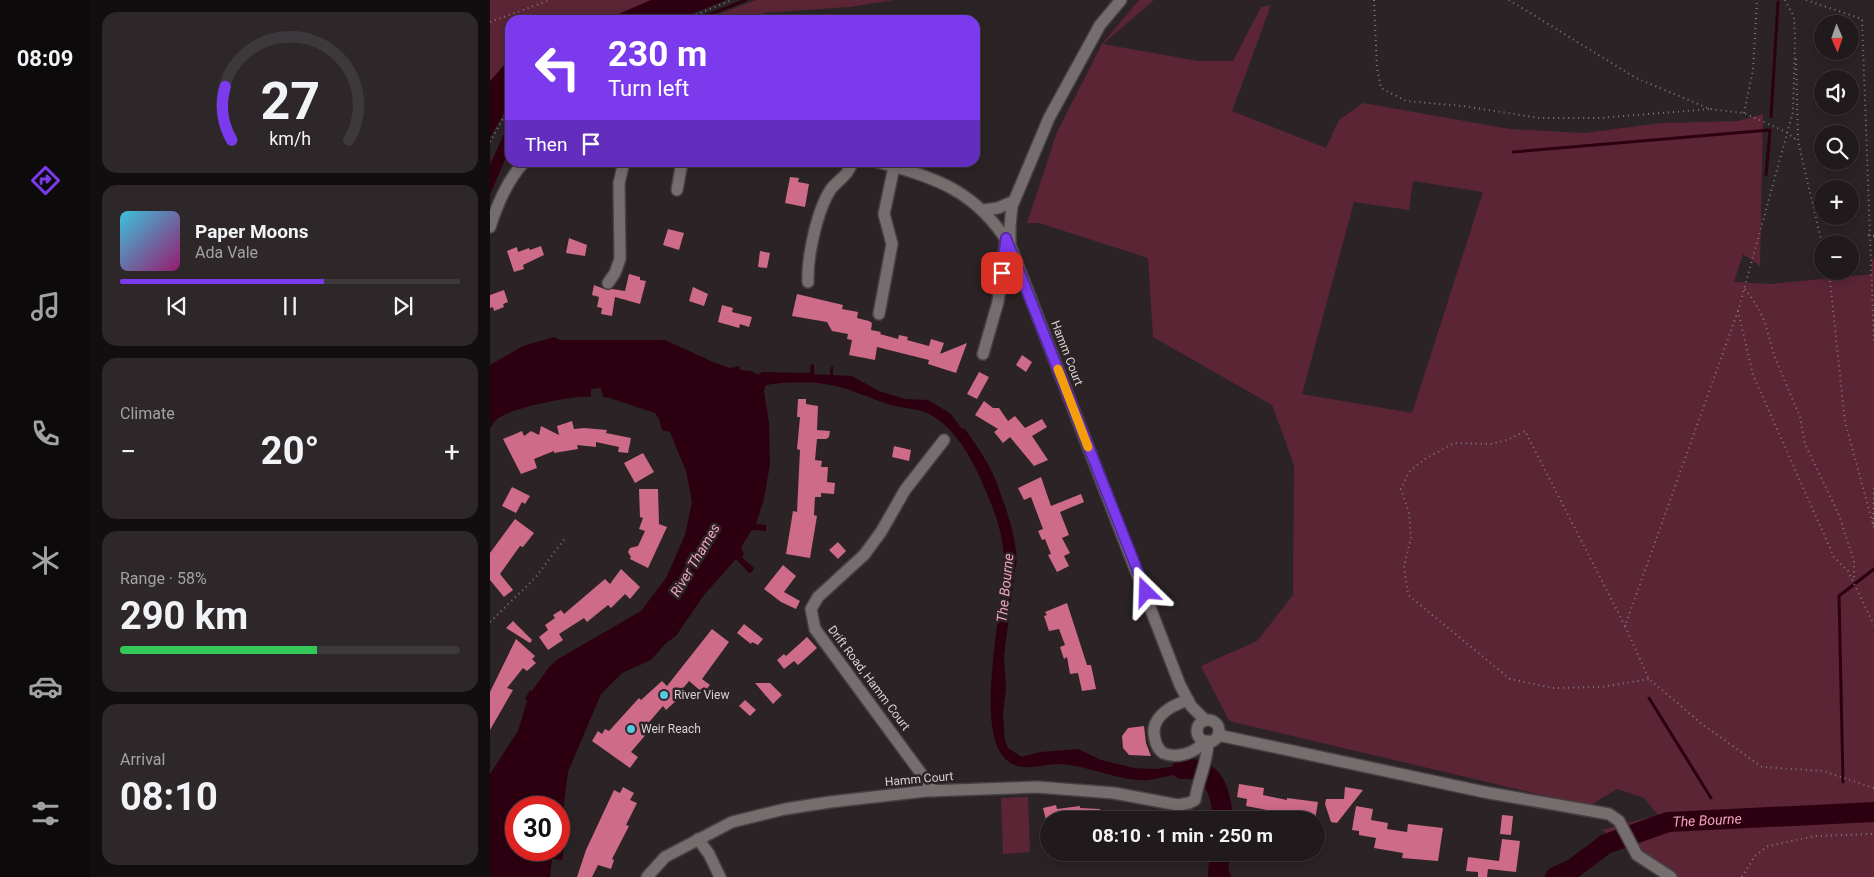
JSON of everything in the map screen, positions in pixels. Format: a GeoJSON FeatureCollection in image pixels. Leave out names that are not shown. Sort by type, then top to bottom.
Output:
{"type":"FeatureCollection","features":[{"type":"Feature","properties":{"kind":"street","name":"Hamm Court"},"geometry":{"type":"LineString","coordinates":[[647,877],[665,857],[698,838],[732,822],[785,809],[934,791],[1056,787],[1114,793],[1178,805],[1195,800],[1197,784],[1205,765],[1210,739],[1216,723],[1204,720],[1188,700],[1180,685],[1008,241],[1014,201],[1048,118],[1100,25],[1121,0]]}},
{"type":"Feature","properties":{"kind":"street"},"geometry":{"type":"LineString","coordinates":[[490,227],[498,204],[512,175],[519,167]]}},
{"type":"Feature","properties":{"kind":"street"},"geometry":{"type":"LineString","coordinates":[[608,283],[615,273],[620,259],[619,183],[623,167]]}},
{"type":"Feature","properties":{"kind":"street"},"geometry":{"type":"LineString","coordinates":[[677,190],[681,167]]}},
{"type":"Feature","properties":{"kind":"street"},"geometry":{"type":"LineString","coordinates":[[808,282],[809,261],[822,207],[832,189],[848,173],[850,167]]}},
{"type":"Feature","properties":{"kind":"street"},"geometry":{"type":"LineString","coordinates":[[879,314],[892,244],[884,214],[894,167],[930,177],[945,184],[984,210],[1008,241],[998,302],[983,354]]}},
{"type":"Feature","properties":{"kind":"street"},"geometry":{"type":"LineString","coordinates":[[984,210],[998,208],[1014,201]]}},
{"type":"Feature","properties":{"kind":"street","name":"Drift Road, Hamm Court"},"geometry":{"type":"LineString","coordinates":[[934,791],[814,629],[811,609],[818,597],[864,555],[886,525],[905,490],[944,440]]}},
{"type":"Feature","properties":{"kind":"street"},"geometry":{"type":"LineString","coordinates":[[1188,700],[1168,709],[1156,722],[1153,732],[1156,745],[1163,753],[1178,755],[1198,748],[1210,739]]}},
{"type":"Feature","properties":{"kind":"street"},"geometry":{"type":"LineString","coordinates":[[1204,720],[1199,725],[1197,733],[1210,739],[1609,814],[1619,821],[1637,855],[1671,877]]}},
{"type":"Feature","properties":{"kind":"street"},"geometry":{"type":"LineString","coordinates":[[698,838],[709,854],[720,877]]}},
{"type":"Feature","properties":{"kind":"path"},"geometry":{"type":"LineString","coordinates":[[509,15],[550,0]]}},
{"type":"Feature","properties":{"kind":"path"},"geometry":{"type":"LineString","coordinates":[[694,15],[732,0]]}},
{"type":"Feature","properties":{"kind":"path"},"geometry":{"type":"LineString","coordinates":[[1374,0],[1377,68],[1382,88],[1406,101],[1463,106],[1539,118],[1600,118],[1710,109],[1744,113],[1786,132],[1798,141]]}},
{"type":"Feature","properties":{"kind":"path"},"geometry":{"type":"LineString","coordinates":[[1509,0],[1636,78],[1710,109]]}},
{"type":"Feature","properties":{"kind":"path"},"geometry":{"type":"LineString","coordinates":[[1744,113],[1753,70],[1757,0]]}},
{"type":"Feature","properties":{"kind":"path"},"geometry":{"type":"LineString","coordinates":[[1785,0],[1794,17],[1798,141],[1820,235]]}},
{"type":"Feature","properties":{"kind":"path"},"geometry":{"type":"LineString","coordinates":[[1806,0],[1862,19],[1868,235],[1874,343]]}},
{"type":"Feature","properties":{"kind":"path"},"geometry":{"type":"LineString","coordinates":[[490,22],[505,16]]}},
{"type":"Feature","properties":{"kind":"path"},"geometry":{"type":"LineString","coordinates":[[1625,626],[1738,311],[1793,112],[1795,40]]}},
{"type":"Feature","properties":{"kind":"path"},"geometry":{"type":"LineString","coordinates":[[490,142],[505,115]]}},
{"type":"Feature","properties":{"kind":"path"},"geometry":{"type":"LineString","coordinates":[[1868,235],[1874,236]]}},
{"type":"Feature","properties":{"kind":"path"},"geometry":{"type":"LineString","coordinates":[[1830,280],[1845,422],[1873,527]]}},
{"type":"Feature","properties":{"kind":"path"},"geometry":{"type":"LineString","coordinates":[[1744,288],[1759,309],[1766,324],[1775,358],[1800,417],[1805,444],[1839,515],[1854,561],[1854,583]]}},
{"type":"Feature","properties":{"kind":"path"},"geometry":{"type":"LineString","coordinates":[[1738,311],[1753,375],[1834,558],[1848,570],[1874,625]]}},
{"type":"Feature","properties":{"kind":"path"},"geometry":{"type":"LineString","coordinates":[[1649,679],[1601,686],[1553,688],[1510,680],[1408,595],[1404,566],[1411,538],[1409,513],[1402,489],[1409,472],[1425,459],[1454,443],[1491,444],[1508,440],[1525,431],[1625,626],[1649,679],[1702,724],[1762,768],[1823,771],[1874,788]]}},
{"type":"Feature","properties":{"kind":"path"},"geometry":{"type":"LineString","coordinates":[[1873,527],[1874,488]]}},
{"type":"Feature","properties":{"kind":"path"},"geometry":{"type":"LineString","coordinates":[[490,622],[535,578],[566,537]]}},
{"type":"Feature","properties":{"kind":"path"},"geometry":{"type":"LineString","coordinates":[[1742,877],[1755,856],[1768,846],[1816,836],[1874,834]]}},
{"type":"Feature","properties":{"kind":"shaded area"},"geometry":{"type":"Polygon","coordinates":[[[490,0],[652,0],[617,15],[505,15],[505,63],[490,83],[490,0]]]}},
{"type":"Feature","properties":{"kind":"shaded area"},"geometry":{"type":"Polygon","coordinates":[[[756,0],[895,0],[849,7],[764,13],[762,15],[716,15],[756,0]]]}},
{"type":"Feature","properties":{"kind":"shaded area"},"geometry":{"type":"Polygon","coordinates":[[[1139,0],[1154,0],[1103,44],[1198,61],[1233,61],[1261,7],[1271,5],[1232,111],[1326,148],[1339,120],[1363,103],[1510,129],[1585,133],[1661,123],[1738,121],[1763,114],[1760,266],[1743,254],[1734,282],[1771,284],[1814,280],[1859,280],[1859,275],[1872,274],[1872,261],[1874,257],[1874,877],[1671,877],[1602,830],[1658,815],[1644,798],[1617,789],[1589,806],[1229,721],[1201,666],[1257,641],[1293,595],[1294,465],[1272,405],[1153,337],[1148,258],[1039,223],[1027,223],[1057,132],[1102,44],[1139,0]],[[1413,181],[1409,210],[1354,202],[1302,394],[1412,413],[1483,192],[1413,181]]]}},
{"type":"Feature","properties":{"kind":"shaded area"},"geometry":{"type":"Polygon","coordinates":[[[1028,797],[1030,852],[1003,854],[1001,798],[1028,797]]]}},
{"type":"Feature","properties":{"kind":"water"},"geometry":{"type":"Polygon","coordinates":[[[651,0],[726,0],[689,15],[616,15],[651,0]]]}},
{"type":"Feature","properties":{"kind":"water"},"geometry":{"type":"Polygon","coordinates":[[[505,64],[505,111],[490,138],[490,81],[505,64]]]}},
{"type":"Feature","properties":{"kind":"water"},"geometry":{"type":"Polygon","coordinates":[[[505,132],[505,160],[490,195],[490,165],[505,132]]]}},
{"type":"Feature","properties":{"kind":"water","name":"River Thames"},"geometry":{"type":"Polygon","coordinates":[[[554,337],[560,340],[665,340],[713,362],[730,368],[739,366],[740,370],[751,371],[758,375],[762,372],[810,373],[811,364],[814,365],[814,374],[830,375],[831,367],[833,366],[833,375],[852,376],[879,391],[905,399],[928,400],[950,413],[962,429],[964,428],[989,466],[1004,502],[1016,548],[1017,560],[1004,656],[1006,689],[1003,715],[1005,741],[1008,748],[1022,757],[1040,752],[1078,749],[1101,760],[1134,768],[1156,769],[1196,765],[1204,769],[1200,777],[1184,774],[1137,780],[1069,765],[1020,767],[1008,761],[997,745],[992,721],[991,692],[1001,595],[1003,547],[993,507],[968,454],[945,425],[922,411],[891,405],[830,385],[798,382],[766,385],[764,391],[769,423],[770,464],[764,499],[756,524],[766,525],[766,531],[752,530],[741,547],[744,554],[742,557],[754,568],[752,572],[749,573],[736,559],[704,595],[676,636],[666,643],[651,660],[622,673],[601,694],[568,772],[565,796],[505,796],[505,861],[552,861],[550,877],[490,877],[490,774],[518,731],[527,701],[525,699],[530,690],[532,691],[549,667],[558,659],[641,611],[666,578],[685,535],[692,502],[686,471],[670,432],[662,430],[655,413],[603,397],[601,388],[591,389],[591,397],[557,400],[504,415],[494,422],[490,429],[490,365],[523,346],[554,337]]]}},
{"type":"Feature","properties":{"kind":"building"},"geometry":{"type":"Polygon","coordinates":[[[790,177],[799,178],[798,182],[809,184],[805,207],[785,203],[790,177]]]}},
{"type":"Feature","properties":{"kind":"building"},"geometry":{"type":"Polygon","coordinates":[[[668,229],[684,233],[679,250],[663,245],[668,229]]]}},
{"type":"Feature","properties":{"kind":"building"},"geometry":{"type":"Polygon","coordinates":[[[569,238],[587,245],[585,256],[566,253],[569,238]]]}},
{"type":"Feature","properties":{"kind":"building"},"geometry":{"type":"Polygon","coordinates":[[[541,246],[544,255],[523,265],[524,269],[514,272],[507,251],[517,247],[518,252],[541,246]]]}},
{"type":"Feature","properties":{"kind":"building"},"geometry":{"type":"Polygon","coordinates":[[[760,251],[770,253],[767,268],[758,267],[760,251]]]}},
{"type":"Feature","properties":{"kind":"building"},"geometry":{"type":"Polygon","coordinates":[[[629,274],[646,281],[640,304],[615,297],[612,316],[601,314],[602,308],[597,307],[599,297],[592,295],[594,285],[607,290],[625,291],[629,274]]]}},
{"type":"Feature","properties":{"kind":"building"},"geometry":{"type":"Polygon","coordinates":[[[693,287],[708,294],[704,306],[689,301],[693,287]]]}},
{"type":"Feature","properties":{"kind":"building"},"geometry":{"type":"Polygon","coordinates":[[[504,290],[508,302],[503,304],[504,307],[494,311],[493,307],[490,308],[490,295],[504,290]]]}},
{"type":"Feature","properties":{"kind":"building"},"geometry":{"type":"Polygon","coordinates":[[[797,294],[843,305],[842,309],[858,312],[857,318],[872,323],[871,330],[881,332],[880,334],[898,339],[899,335],[908,337],[907,340],[929,346],[931,339],[944,343],[940,354],[967,343],[956,373],[928,364],[929,360],[877,347],[875,360],[849,355],[852,340],[847,339],[848,334],[832,331],[827,322],[792,316],[797,294]]]}},
{"type":"Feature","properties":{"kind":"building"},"geometry":{"type":"Polygon","coordinates":[[[722,305],[733,308],[732,312],[752,317],[749,327],[740,324],[739,328],[718,322],[722,305]]]}},
{"type":"Feature","properties":{"kind":"building"},"geometry":{"type":"Polygon","coordinates":[[[1022,355],[1032,362],[1026,372],[1016,365],[1022,355]]]}},
{"type":"Feature","properties":{"kind":"building"},"geometry":{"type":"Polygon","coordinates":[[[979,372],[989,377],[977,399],[967,394],[979,372]]]}},
{"type":"Feature","properties":{"kind":"building"},"geometry":{"type":"Polygon","coordinates":[[[798,399],[806,399],[806,404],[818,406],[817,430],[830,431],[829,437],[826,439],[817,439],[815,460],[822,461],[821,467],[828,467],[827,482],[835,483],[834,494],[821,493],[821,497],[815,497],[814,515],[817,516],[810,558],[786,554],[793,511],[797,512],[800,450],[797,449],[800,417],[797,417],[798,399]]]}},
{"type":"Feature","properties":{"kind":"building"},"geometry":{"type":"Polygon","coordinates":[[[984,401],[993,408],[999,408],[1008,421],[1015,416],[1025,428],[1042,419],[1047,427],[1032,436],[1048,460],[1034,466],[1010,437],[1003,443],[994,432],[998,429],[975,415],[984,401]]]}},
{"type":"Feature","properties":{"kind":"building"},"geometry":{"type":"Polygon","coordinates":[[[572,421],[574,429],[607,430],[606,433],[631,438],[628,453],[618,452],[619,447],[596,442],[596,447],[577,445],[578,449],[554,453],[554,451],[534,459],[537,468],[521,474],[503,439],[522,431],[524,436],[531,431],[539,435],[541,426],[559,435],[557,426],[572,421]]]}},
{"type":"Feature","properties":{"kind":"building"},"geometry":{"type":"Polygon","coordinates":[[[894,446],[911,450],[909,461],[892,457],[894,446]]]}},
{"type":"Feature","properties":{"kind":"building"},"geometry":{"type":"Polygon","coordinates":[[[643,453],[654,472],[635,483],[624,463],[643,453]]]}},
{"type":"Feature","properties":{"kind":"building"},"geometry":{"type":"Polygon","coordinates":[[[1041,477],[1051,506],[1081,494],[1084,502],[1060,512],[1069,535],[1062,538],[1070,553],[1064,556],[1069,566],[1057,572],[1048,555],[1051,554],[1045,539],[1042,540],[1038,531],[1043,529],[1031,497],[1024,500],[1018,488],[1041,477]]]}},
{"type":"Feature","properties":{"kind":"building"},"geometry":{"type":"Polygon","coordinates":[[[512,487],[530,496],[525,504],[522,502],[516,513],[502,506],[512,487]]]}},
{"type":"Feature","properties":{"kind":"building"},"geometry":{"type":"Polygon","coordinates":[[[639,489],[658,489],[659,524],[667,527],[648,568],[630,559],[631,557],[628,552],[630,548],[638,546],[645,531],[639,529],[643,518],[640,517],[639,489]]]}},
{"type":"Feature","properties":{"kind":"building"},"geometry":{"type":"Polygon","coordinates":[[[515,519],[534,533],[523,547],[520,546],[500,574],[513,590],[504,597],[490,580],[490,553],[515,519]]]}},
{"type":"Feature","properties":{"kind":"building"},"geometry":{"type":"Polygon","coordinates":[[[838,542],[846,551],[838,559],[829,550],[838,542]]]}},
{"type":"Feature","properties":{"kind":"building"},"geometry":{"type":"Polygon","coordinates":[[[783,565],[796,576],[784,592],[800,601],[796,609],[781,602],[764,589],[783,565]]]}},
{"type":"Feature","properties":{"kind":"building"},"geometry":{"type":"Polygon","coordinates":[[[621,569],[640,587],[630,599],[625,594],[611,608],[608,605],[587,622],[584,618],[559,634],[563,640],[548,650],[539,637],[548,630],[545,625],[555,618],[553,615],[561,610],[564,614],[605,579],[610,584],[621,569]]]}},
{"type":"Feature","properties":{"kind":"building"},"geometry":{"type":"Polygon","coordinates":[[[1067,603],[1087,665],[1091,665],[1096,689],[1082,691],[1078,673],[1070,674],[1067,657],[1064,659],[1060,647],[1065,645],[1059,629],[1049,631],[1044,616],[1047,615],[1045,612],[1067,603]]]}},
{"type":"Feature","properties":{"kind":"building"},"geometry":{"type":"Polygon","coordinates":[[[513,621],[532,640],[530,643],[506,628],[513,621]]]}},
{"type":"Feature","properties":{"kind":"building"},"geometry":{"type":"Polygon","coordinates":[[[744,624],[763,639],[758,645],[752,642],[751,644],[737,633],[744,624]]]}},
{"type":"Feature","properties":{"kind":"building"},"geometry":{"type":"Polygon","coordinates":[[[712,629],[729,642],[702,679],[710,685],[703,693],[689,681],[676,697],[678,699],[666,710],[663,706],[644,728],[648,732],[631,752],[638,757],[630,768],[592,741],[598,731],[602,734],[605,729],[609,731],[639,698],[641,700],[662,681],[667,686],[712,629]]]}},
{"type":"Feature","properties":{"kind":"building"},"geometry":{"type":"Polygon","coordinates":[[[807,637],[817,648],[798,665],[794,661],[784,669],[777,660],[784,654],[786,656],[807,637]]]}},
{"type":"Feature","properties":{"kind":"building"},"geometry":{"type":"Polygon","coordinates":[[[516,639],[535,656],[532,659],[536,663],[527,671],[523,668],[507,688],[513,690],[490,730],[490,692],[516,639]]]}},
{"type":"Feature","properties":{"kind":"building"},"geometry":{"type":"Polygon","coordinates":[[[755,683],[770,683],[782,695],[773,704],[755,683]]]}},
{"type":"Feature","properties":{"kind":"building"},"geometry":{"type":"Polygon","coordinates":[[[745,700],[756,710],[750,716],[739,706],[745,700]]]}},
{"type":"Feature","properties":{"kind":"building"},"geometry":{"type":"Polygon","coordinates":[[[1144,726],[1146,743],[1151,756],[1129,755],[1123,748],[1122,736],[1128,728],[1144,726]]]}},
{"type":"Feature","properties":{"kind":"building"},"geometry":{"type":"Polygon","coordinates":[[[1239,784],[1264,788],[1263,795],[1287,800],[1287,798],[1318,802],[1316,811],[1272,811],[1246,806],[1247,799],[1237,797],[1239,784]]]}},
{"type":"Feature","properties":{"kind":"building"},"geometry":{"type":"Polygon","coordinates":[[[623,787],[634,793],[630,800],[637,803],[626,825],[629,826],[612,859],[614,860],[611,869],[598,865],[592,877],[577,877],[586,850],[614,790],[620,793],[623,787]]]}},
{"type":"Feature","properties":{"kind":"building"},"geometry":{"type":"Polygon","coordinates":[[[1345,787],[1363,790],[1337,823],[1331,822],[1325,804],[1326,799],[1344,799],[1345,787]]]}},
{"type":"Feature","properties":{"kind":"building"},"geometry":{"type":"Polygon","coordinates":[[[1056,805],[1057,809],[1080,806],[1080,808],[1100,809],[1100,811],[1044,811],[1043,808],[1056,805]]]}},
{"type":"Feature","properties":{"kind":"building"},"geometry":{"type":"Polygon","coordinates":[[[1356,806],[1373,809],[1371,820],[1388,823],[1387,829],[1407,832],[1408,824],[1443,828],[1438,861],[1402,858],[1403,853],[1374,848],[1376,838],[1359,835],[1359,831],[1352,830],[1356,806]]]}},
{"type":"Feature","properties":{"kind":"building"},"geometry":{"type":"Polygon","coordinates":[[[1502,815],[1513,816],[1511,835],[1500,834],[1502,815]]]}},
{"type":"Feature","properties":{"kind":"building"},"geometry":{"type":"Polygon","coordinates":[[[1502,839],[1520,841],[1516,872],[1488,869],[1487,877],[1478,877],[1478,872],[1466,871],[1468,857],[1499,861],[1502,839]]]}},
{"type":"Feature","properties":{"kind":"waterway"},"geometry":{"type":"LineString","coordinates":[[708,15],[746,0]]}},
{"type":"Feature","properties":{"kind":"waterway"},"geometry":{"type":"LineString","coordinates":[[1771,117],[1778,2]]}},
{"type":"Feature","properties":{"kind":"waterway"},"geometry":{"type":"LineString","coordinates":[[1513,152],[1770,130],[1766,175]]}},
{"type":"Feature","properties":{"kind":"waterway"},"geometry":{"type":"LineString","coordinates":[[1843,782],[1839,596],[1874,569]]}},
{"type":"Feature","properties":{"kind":"waterway"},"geometry":{"type":"LineString","coordinates":[[1649,698],[1711,798]]}},
{"type":"Feature","properties":{"kind":"waterway","name":"The Bourne"},"geometry":{"type":"LineString","coordinates":[[1182,769],[1193,769],[1209,777],[1218,791],[1222,811]]}},
{"type":"Feature","properties":{"kind":"waterway","name":"The Bourne"},"geometry":{"type":"LineString","coordinates":[[1555,877],[1574,868],[1606,844],[1668,822],[1874,812]]}},
{"type":"Feature","properties":{"kind":"waterway","name":"The Bourne"},"geometry":{"type":"LineString","coordinates":[[1219,861],[1218,873],[1221,877]]}},
{"type":"Feature","properties":{"kind":"slow traffic"},"geometry":{"type":"LineString","coordinates":[[1058,369],[1088,447]]}},
{"type":"Feature","properties":{"kind":"place","name":"River View"},"geometry":{"type":"Point","coordinates":[664,695]}},
{"type":"Feature","properties":{"kind":"place","name":"Weir Reach"},"geometry":{"type":"Point","coordinates":[631,729]}},
{"type":"Feature","properties":{"kind":"route"},"geometry":{"type":"LineString","coordinates":[[1002,273],[1006,238],[1146,592]]}}]}
